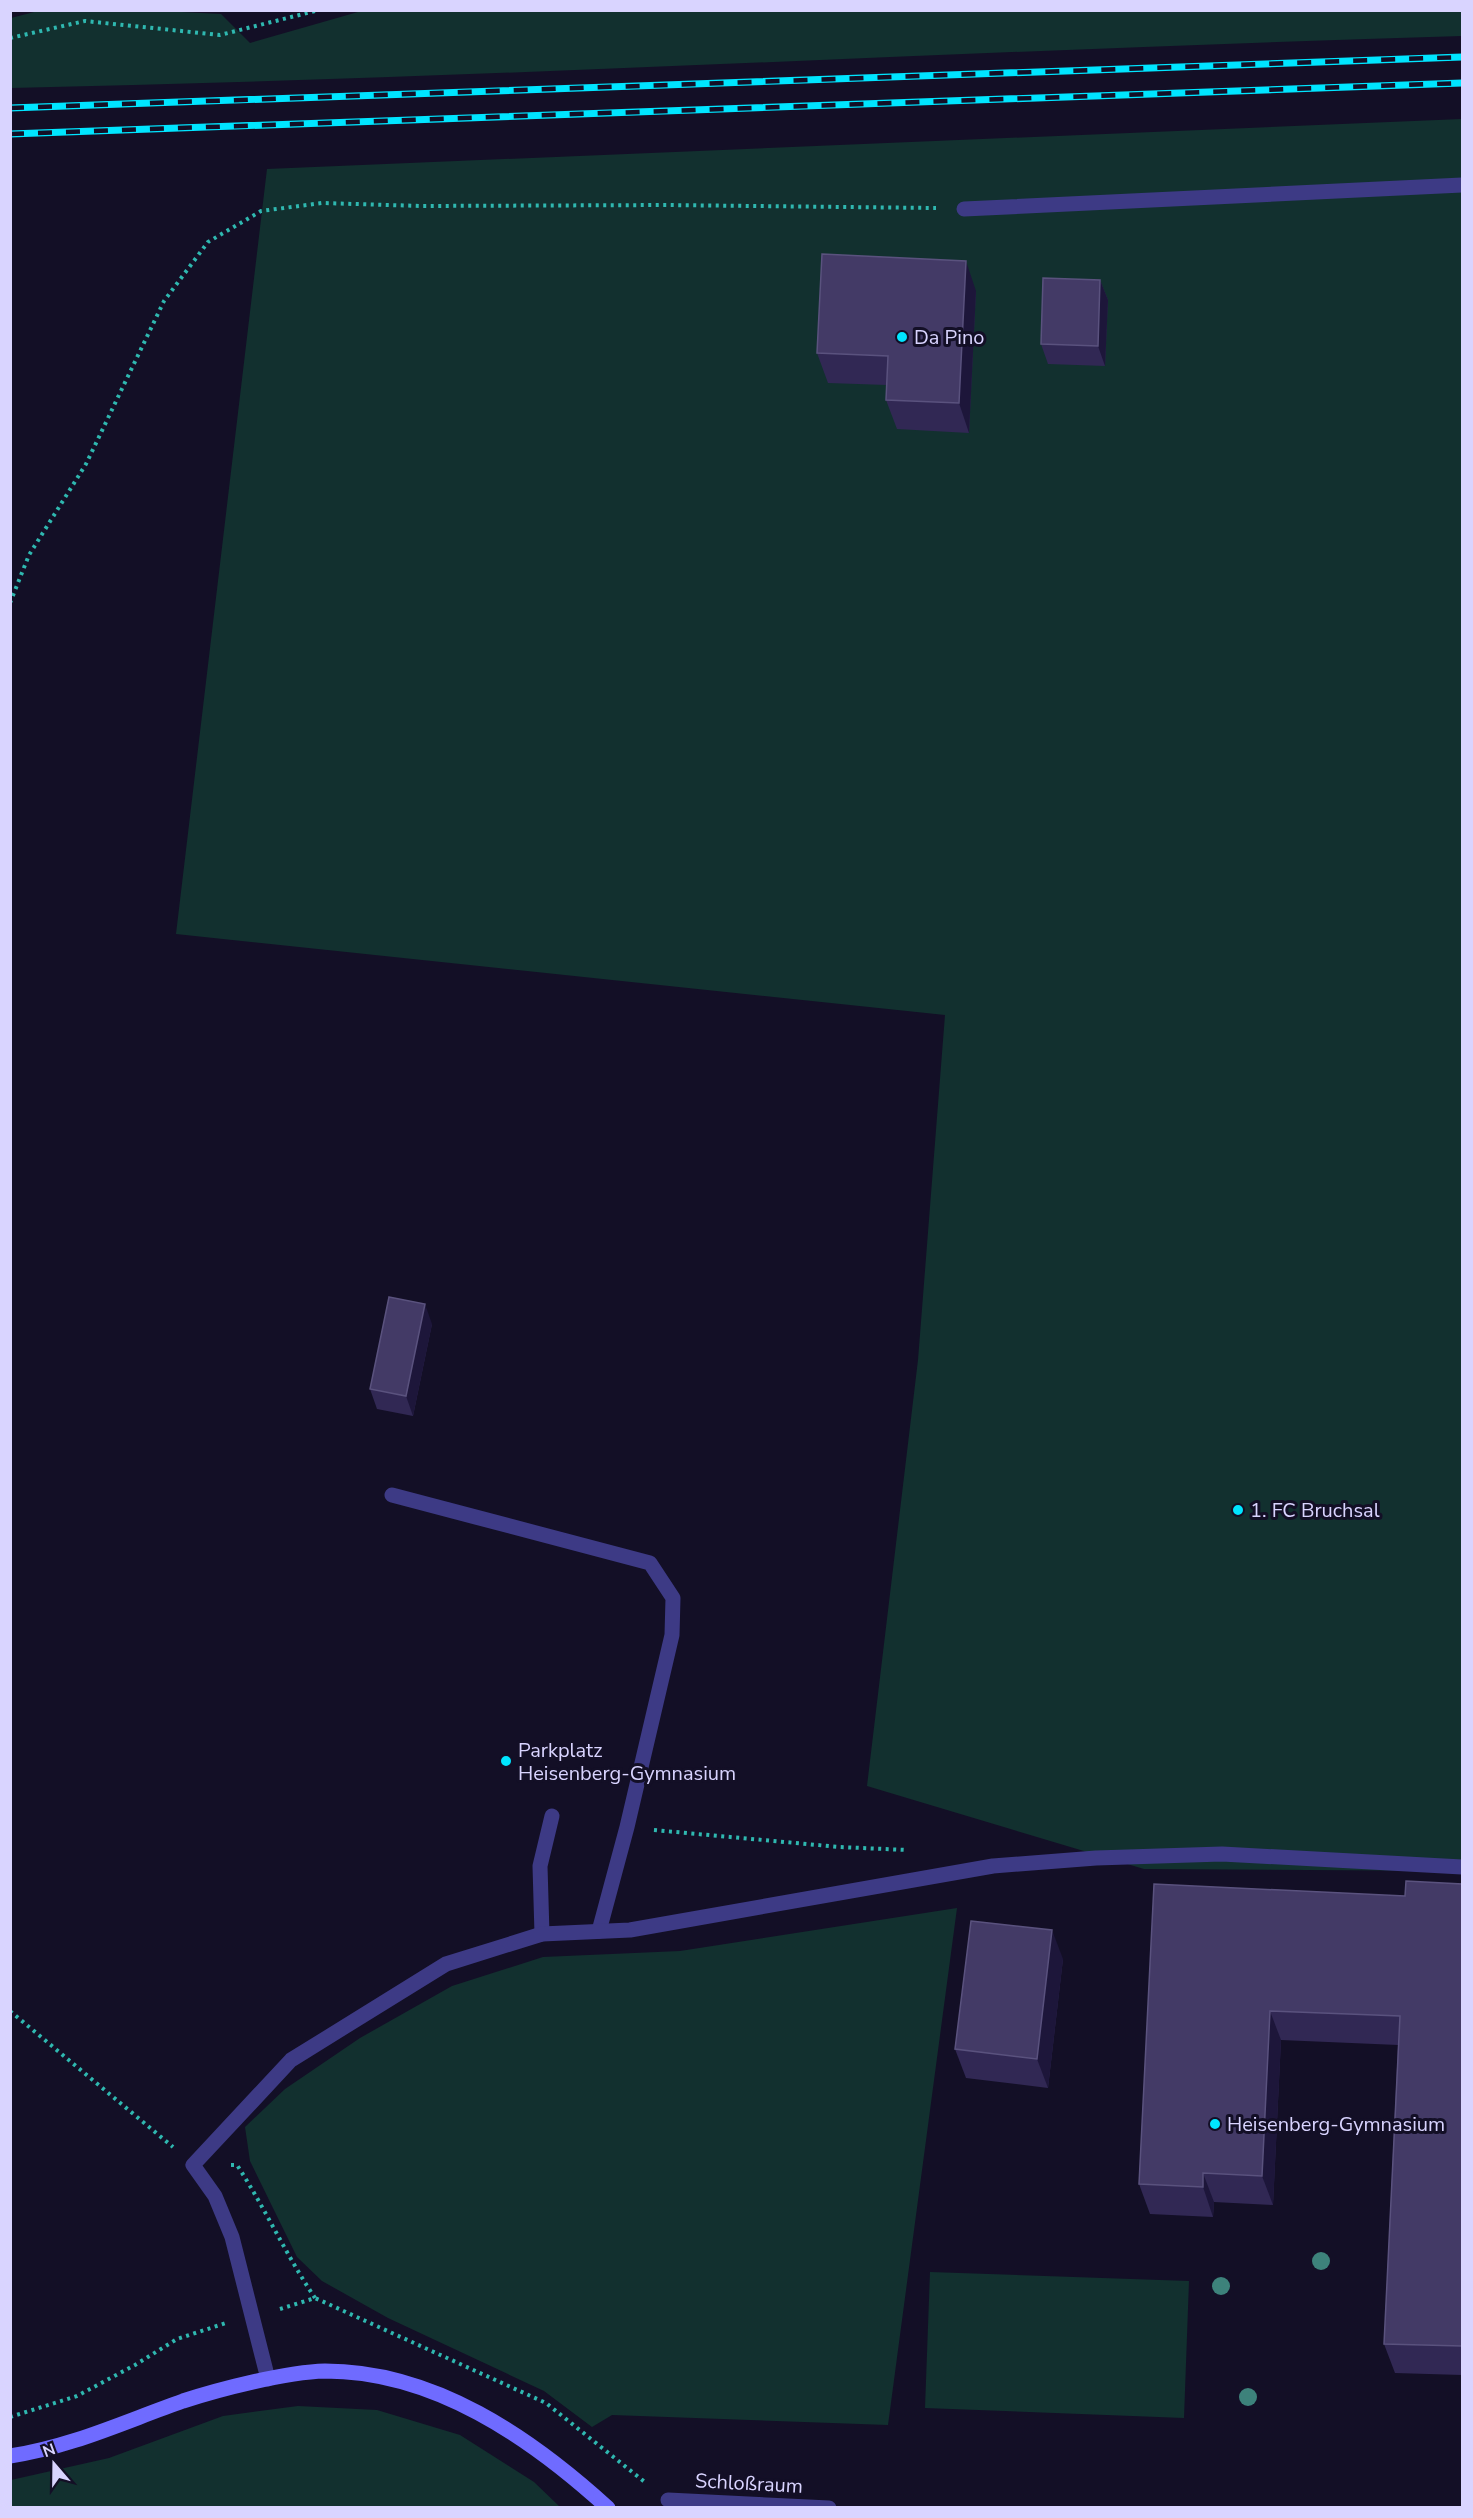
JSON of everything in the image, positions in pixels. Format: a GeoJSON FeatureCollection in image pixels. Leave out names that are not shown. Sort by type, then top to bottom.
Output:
{"type":"FeatureCollection","features":[{"type":"Feature","properties":{"kind":"main road"},"geometry":{"type":"LineString","coordinates":[[10,2456],[42,2451],[185,2401],[268,2379],[324,2371],[379,2377],[429,2390],[475,2410],[580,2482],[608,2508]]}},
{"type":"Feature","properties":{"kind":"lane"},"geometry":{"type":"LineString","coordinates":[[964,209],[1462,185]]}},
{"type":"Feature","properties":{"kind":"lane"},"geometry":{"type":"LineString","coordinates":[[392,1495],[650,1563],[673,1598],[672,1635],[627,1827],[599,1931]]}},
{"type":"Feature","properties":{"kind":"lane"},"geometry":{"type":"LineString","coordinates":[[543,1934],[540,1866],[552,1816]]}},
{"type":"Feature","properties":{"kind":"lane"},"geometry":{"type":"LineString","coordinates":[[268,2379],[231,2236],[214,2196],[193,2165],[291,2060],[446,1964],[543,1934],[630,1930],[993,1866],[1096,1858],[1222,1854],[1462,1867]]}},
{"type":"Feature","properties":{"kind":"lane","name":"Schloßraum"},"geometry":{"type":"LineString","coordinates":[[668,2500],[829,2508]]}},
{"type":"Feature","properties":{"kind":"path"},"geometry":{"type":"LineString","coordinates":[[10,38],[85,21],[220,36],[319,10]]}},
{"type":"Feature","properties":{"kind":"path"},"geometry":{"type":"LineString","coordinates":[[10,603],[29,555],[86,465],[165,301],[208,242],[261,211],[322,203],[422,206],[667,205],[964,209]]}},
{"type":"Feature","properties":{"kind":"path"},"geometry":{"type":"LineString","coordinates":[[627,1827],[839,1847],[910,1850]]}},
{"type":"Feature","properties":{"kind":"path"},"geometry":{"type":"LineString","coordinates":[[10,2011],[193,2165],[237,2165],[257,2196],[295,2268],[315,2298]]}},
{"type":"Feature","properties":{"kind":"path"},"geometry":{"type":"LineString","coordinates":[[10,2417],[77,2397],[177,2339],[215,2325],[252,2317]]}},
{"type":"Feature","properties":{"kind":"green space"},"geometry":{"type":"Polygon","coordinates":[[[365,10],[1462,10],[1462,36],[374,78],[11,88],[11,18],[38,11],[162,11],[221,14],[250,43],[365,10]]]}},
{"type":"Feature","properties":{"kind":"green space"},"geometry":{"type":"Polygon","coordinates":[[[1462,119],[1462,1871],[1144,1869],[867,1786],[918,1360],[945,1015],[176,934],[267,169],[1462,119]]]}},
{"type":"Feature","properties":{"kind":"green space"},"geometry":{"type":"Polygon","coordinates":[[[957,1908],[888,2425],[612,2415],[592,2427],[544,2391],[388,2318],[322,2281],[297,2257],[250,2161],[245,2127],[285,2089],[360,2038],[452,1986],[543,1957],[680,1951],[957,1908]]]}},
{"type":"Feature","properties":{"kind":"green space"},"geometry":{"type":"Polygon","coordinates":[[[930,2272],[1189,2281],[1184,2418],[925,2408],[930,2272]]]}},
{"type":"Feature","properties":{"kind":"green space"},"geometry":{"type":"Polygon","coordinates":[[[298,2406],[377,2410],[460,2435],[534,2482],[560,2507],[11,2507],[11,2480],[109,2458],[223,2416],[298,2406]]]}},
{"type":"Feature","properties":{"kind":"building","name":"Da Pino"},"geometry":{"type":"Polygon","coordinates":[[[822,254],[966,261],[959,403],[886,400],[888,356],[817,353],[822,254]]]}},
{"type":"Feature","properties":{"kind":"building"},"geometry":{"type":"Polygon","coordinates":[[[1043,278],[1100,280],[1098,346],[1041,344],[1043,278]]]}},
{"type":"Feature","properties":{"kind":"building"},"geometry":{"type":"Polygon","coordinates":[[[389,1297],[425,1304],[406,1396],[370,1389],[389,1297]]]}},
{"type":"Feature","properties":{"kind":"building","name":"Heisenberg-Gymnasium"},"geometry":{"type":"Polygon","coordinates":[[[1406,1881],[1462,1884],[1462,2346],[1384,2344],[1400,2016],[1270,2011],[1262,2176],[1203,2173],[1203,2187],[1139,2184],[1154,1884],[1405,1896],[1406,1881]]]}},
{"type":"Feature","properties":{"kind":"building"},"geometry":{"type":"Polygon","coordinates":[[[971,1921],[1052,1930],[1037,2059],[955,2049],[971,1921]]]}},
{"type":"Feature","properties":{"kind":"railway"},"geometry":{"type":"LineString","coordinates":[[10,108],[1462,57]]}},
{"type":"Feature","properties":{"kind":"railway"},"geometry":{"type":"LineString","coordinates":[[10,134],[1462,83]]}},
{"type":"Feature","properties":{"kind":"place","name":"Da Pino"},"geometry":{"type":"Point","coordinates":[902,337]}},
{"type":"Feature","properties":{"kind":"place","name":"1. FC Bruchsal"},"geometry":{"type":"Point","coordinates":[1238,1510]}},
{"type":"Feature","properties":{"kind":"place","name":"Parkplatz Heisenberg-Gymnasium"},"geometry":{"type":"Point","coordinates":[506,1761]}},
{"type":"Feature","properties":{"kind":"place","name":"Heisenberg-Gymnasium"},"geometry":{"type":"Point","coordinates":[1215,2124]}}]}
